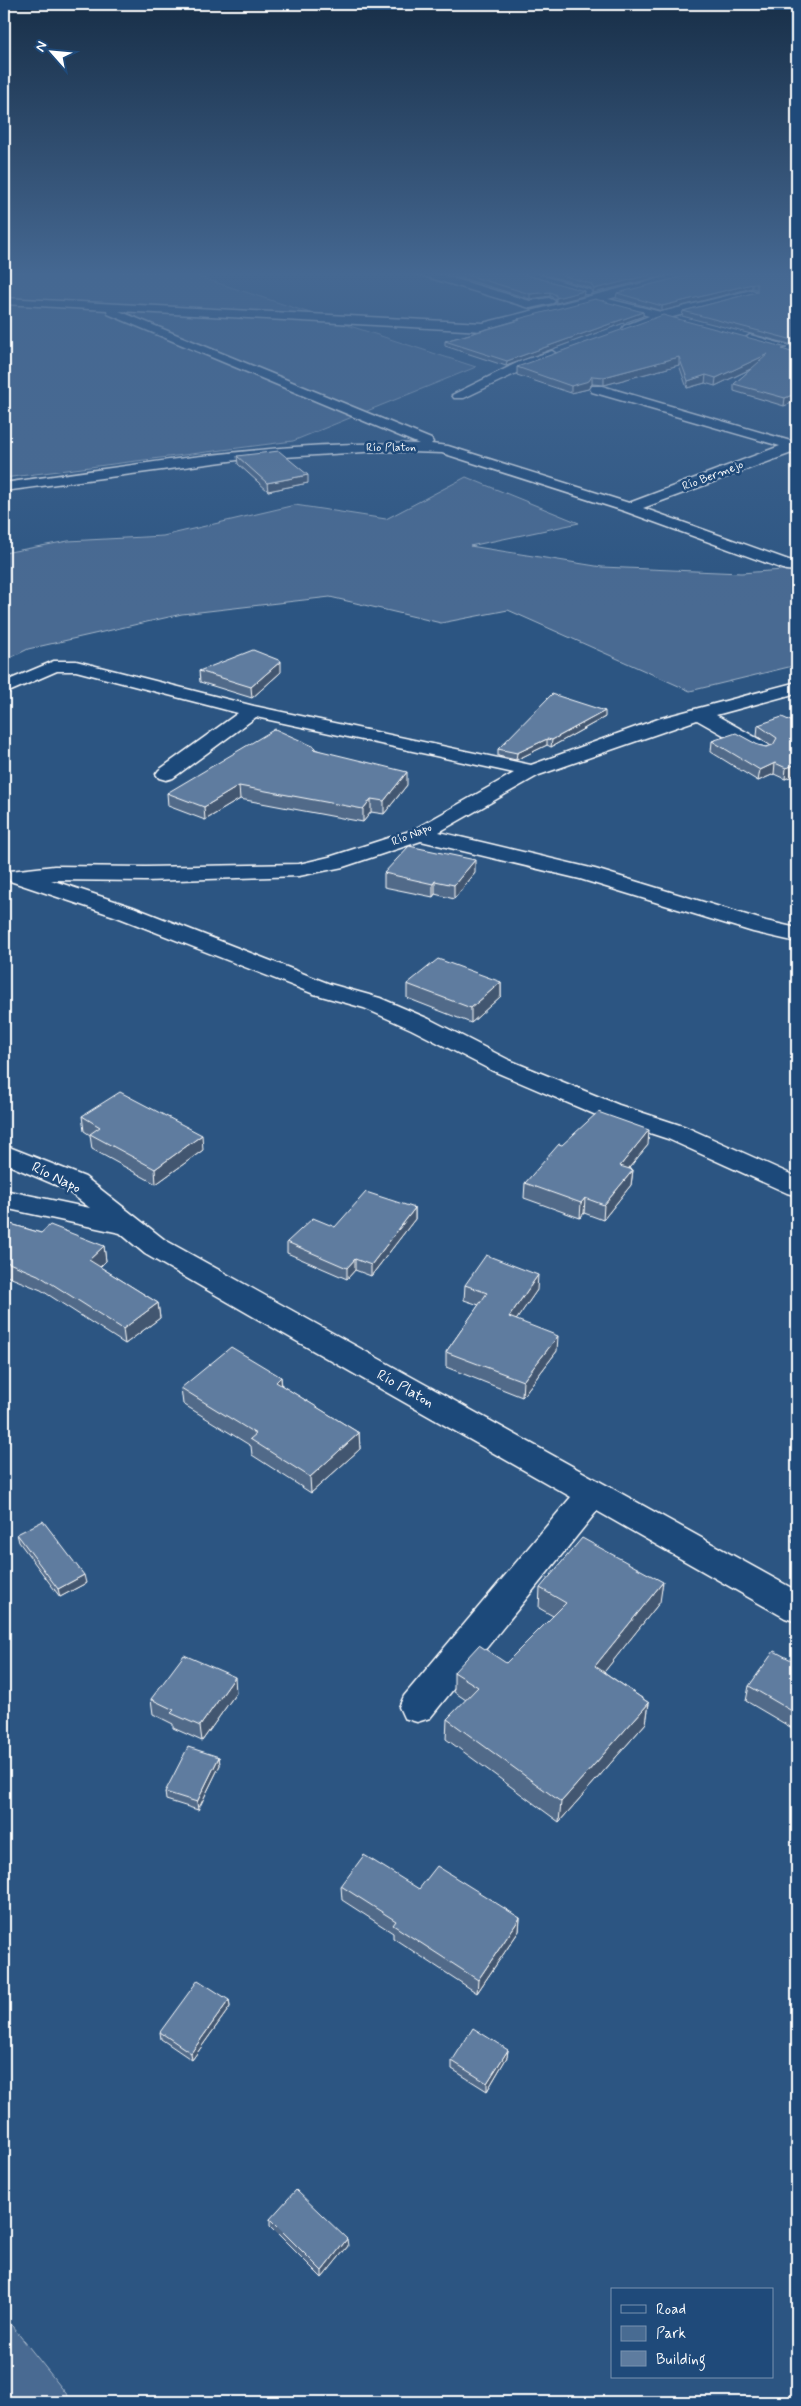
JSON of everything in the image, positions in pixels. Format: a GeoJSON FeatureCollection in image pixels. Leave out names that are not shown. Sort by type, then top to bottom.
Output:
{"type":"FeatureCollection","features":[{"type":"Feature","properties":{"kind":"street"},"geometry":{"type":"LineString","coordinates":[[286,384],[443,449]]}},
{"type":"Feature","properties":{"kind":"street"},"geometry":{"type":"LineString","coordinates":[[459,395],[482,384]]}},
{"type":"Feature","properties":{"kind":"street"},"geometry":{"type":"LineString","coordinates":[[597,389],[796,446]]}},
{"type":"Feature","properties":{"kind":"street","name":"Río Bermejo"},"geometry":{"type":"LineString","coordinates":[[629,508],[796,446]]}},
{"type":"Feature","properties":{"kind":"street","name":"Río Platon"},"geometry":{"type":"LineString","coordinates":[[4,487],[204,460],[380,447],[443,449],[629,508],[792,567]]}},
{"type":"Feature","properties":{"kind":"street"},"geometry":{"type":"LineString","coordinates":[[204,460],[227,473]]}},
{"type":"Feature","properties":{"kind":"street"},"geometry":{"type":"LineString","coordinates":[[4,690],[54,666],[65,665],[253,711],[532,771]]}},
{"type":"Feature","properties":{"kind":"street","name":"Río Napo"},"geometry":{"type":"LineString","coordinates":[[11,878],[54,873],[146,874],[299,870],[335,862],[420,834],[532,771],[606,743],[797,687]]}},
{"type":"Feature","properties":{"kind":"street"},"geometry":{"type":"LineString","coordinates":[[166,774],[253,711]]}},
{"type":"Feature","properties":{"kind":"street"},"geometry":{"type":"LineString","coordinates":[[701,714],[764,750]]}},
{"type":"Feature","properties":{"kind":"street"},"geometry":{"type":"LineString","coordinates":[[420,834],[587,874],[761,927],[797,935]]}},
{"type":"Feature","properties":{"kind":"street"},"geometry":{"type":"LineString","coordinates":[[11,878],[125,912],[322,989],[372,1003],[420,1024],[500,1065],[610,1111],[678,1133],[797,1188]]}},
{"type":"Feature","properties":{"kind":"street","name":"Río Napo"},"geometry":{"type":"LineString","coordinates":[[4,1154],[75,1183],[129,1226]]}},
{"type":"Feature","properties":{"kind":"street","name":"Río Platon"},"geometry":{"type":"LineString","coordinates":[[4,1199],[129,1226],[155,1247],[264,1310],[797,1608]]}},
{"type":"Feature","properties":{"kind":"street"},"geometry":{"type":"LineString","coordinates":[[416,1707],[592,1494]]}},
{"type":"Feature","properties":{"kind":"green space"},"geometry":{"type":"Polygon","coordinates":[[[4,384],[433,384],[293,441],[4,478],[4,384]]]}},
{"type":"Feature","properties":{"kind":"green space"},"geometry":{"type":"Polygon","coordinates":[[[466,477],[579,523],[470,546],[602,567],[741,573],[797,569],[797,665],[690,691],[508,610],[441,623],[330,597],[182,614],[28,649],[4,661],[4,553],[68,541],[163,536],[295,505],[386,519],[466,477]]]}},
{"type":"Feature","properties":{"kind":"green space"},"geometry":{"type":"Polygon","coordinates":[[[4,2316],[73,2402],[4,2402],[4,2316]]]}},
{"type":"Feature","properties":{"kind":"building"},"geometry":{"type":"Polygon","coordinates":[[[735,384],[797,384],[797,393],[785,398],[735,384]]]}},
{"type":"Feature","properties":{"kind":"building"},"geometry":{"type":"Polygon","coordinates":[[[279,451],[308,475],[267,483],[237,456],[279,451]]]}},
{"type":"Feature","properties":{"kind":"building"},"geometry":{"type":"Polygon","coordinates":[[[253,650],[281,661],[251,687],[199,671],[253,650]]]}},
{"type":"Feature","properties":{"kind":"building"},"geometry":{"type":"Polygon","coordinates":[[[552,694],[605,711],[552,740],[547,739],[517,753],[498,749],[552,694]]]}},
{"type":"Feature","properties":{"kind":"building"},"geometry":{"type":"Polygon","coordinates":[[[782,717],[793,722],[797,721],[797,764],[786,768],[775,763],[760,770],[712,741],[736,733],[758,745],[766,747],[773,745],[777,738],[758,725],[782,717]]]}},
{"type":"Feature","properties":{"kind":"building"},"geometry":{"type":"Polygon","coordinates":[[[275,729],[315,747],[313,749],[407,772],[384,801],[371,799],[363,809],[239,786],[204,807],[167,793],[275,729]]]}},
{"type":"Feature","properties":{"kind":"building"},"geometry":{"type":"Polygon","coordinates":[[[409,846],[475,860],[454,885],[435,881],[433,884],[384,873],[409,846]]]}},
{"type":"Feature","properties":{"kind":"building"},"geometry":{"type":"Polygon","coordinates":[[[438,959],[501,982],[471,1008],[407,984],[438,959]]]}},
{"type":"Feature","properties":{"kind":"building"},"geometry":{"type":"Polygon","coordinates":[[[120,1092],[202,1135],[155,1169],[90,1134],[100,1127],[82,1116],[120,1092]]]}},
{"type":"Feature","properties":{"kind":"building"},"geometry":{"type":"Polygon","coordinates":[[[598,1112],[649,1130],[620,1166],[633,1170],[604,1205],[585,1198],[581,1203],[525,1183],[559,1144],[562,1145],[598,1112]]]}},
{"type":"Feature","properties":{"kind":"building"},"geometry":{"type":"Polygon","coordinates":[[[366,1192],[415,1208],[371,1265],[355,1259],[347,1268],[287,1242],[313,1218],[335,1227],[366,1192]]]}},
{"type":"Feature","properties":{"kind":"building"},"geometry":{"type":"Polygon","coordinates":[[[4,1222],[41,1233],[50,1225],[104,1246],[89,1260],[158,1303],[123,1329],[38,1275],[4,1261],[4,1222]]]}},
{"type":"Feature","properties":{"kind":"building"},"geometry":{"type":"Polygon","coordinates":[[[486,1255],[538,1275],[509,1317],[558,1336],[523,1381],[446,1352],[487,1293],[465,1285],[486,1255]]]}},
{"type":"Feature","properties":{"kind":"building"},"geometry":{"type":"Polygon","coordinates":[[[231,1347],[281,1377],[276,1382],[359,1433],[310,1477],[250,1439],[256,1434],[181,1388],[231,1347]]]}},
{"type":"Feature","properties":{"kind":"building"},"geometry":{"type":"Polygon","coordinates":[[[43,1521],[84,1575],[58,1589],[17,1534],[43,1521]]]}},
{"type":"Feature","properties":{"kind":"building"},"geometry":{"type":"Polygon","coordinates":[[[582,1538],[663,1582],[595,1666],[649,1703],[561,1802],[447,1719],[478,1687],[454,1672],[479,1645],[506,1663],[566,1603],[540,1588],[582,1538]]]}},
{"type":"Feature","properties":{"kind":"building"},"geometry":{"type":"Polygon","coordinates":[[[774,1651],[797,1663],[797,1714],[749,1686],[774,1651]]]}},
{"type":"Feature","properties":{"kind":"building"},"geometry":{"type":"Polygon","coordinates":[[[184,1655],[235,1677],[200,1726],[171,1713],[174,1710],[151,1699],[184,1655]]]}},
{"type":"Feature","properties":{"kind":"building"},"geometry":{"type":"Polygon","coordinates":[[[188,1747],[219,1757],[197,1802],[165,1792],[188,1747]]]}},
{"type":"Feature","properties":{"kind":"building"},"geometry":{"type":"Polygon","coordinates":[[[364,1855],[419,1889],[437,1866],[520,1918],[478,1980],[393,1925],[396,1921],[341,1886],[364,1855]]]}},
{"type":"Feature","properties":{"kind":"building"},"geometry":{"type":"Polygon","coordinates":[[[198,1980],[229,2000],[191,2053],[160,2032],[198,1980]]]}},
{"type":"Feature","properties":{"kind":"building"},"geometry":{"type":"Polygon","coordinates":[[[473,2028],[508,2050],[487,2083],[452,2061],[473,2028]]]}},
{"type":"Feature","properties":{"kind":"building"},"geometry":{"type":"Polygon","coordinates":[[[296,2190],[347,2239],[322,2271],[270,2219],[296,2190]]]}}]}
